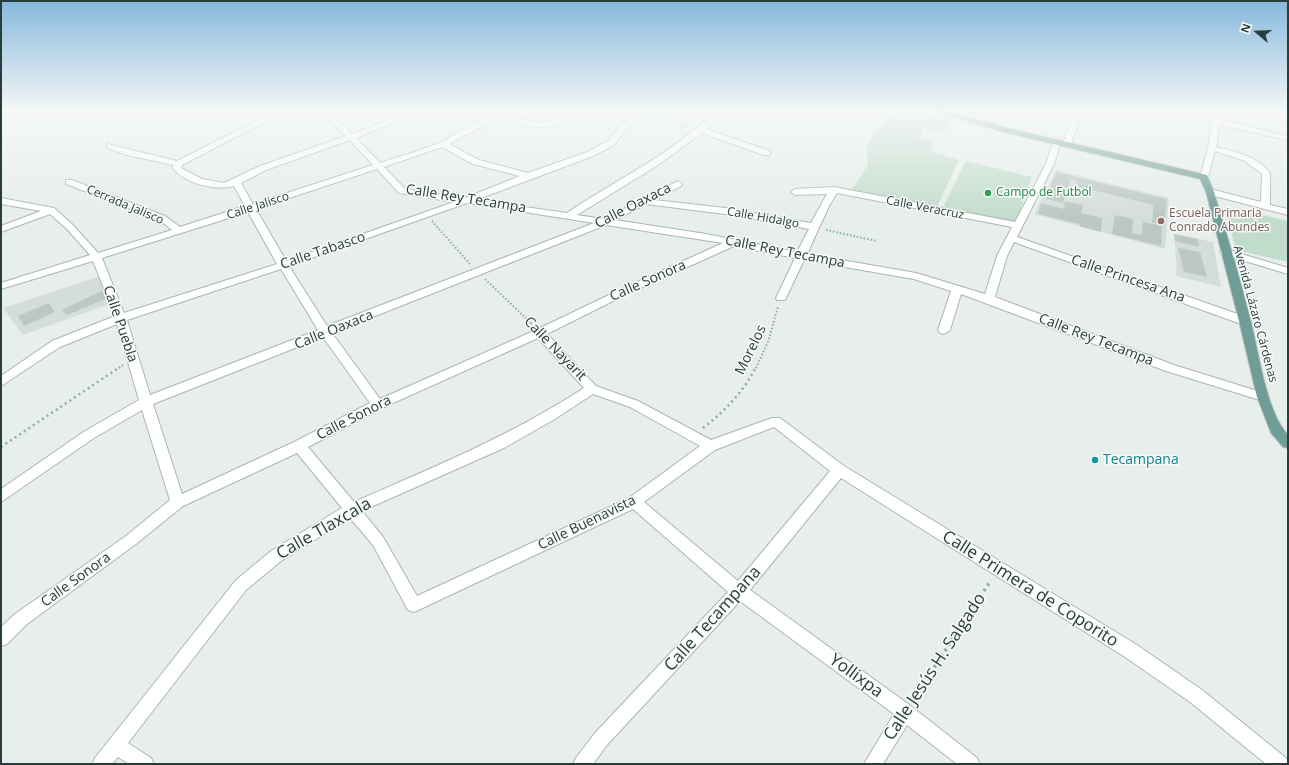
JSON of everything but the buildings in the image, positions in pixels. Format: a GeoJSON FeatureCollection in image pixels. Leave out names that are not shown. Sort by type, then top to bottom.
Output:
{"type":"FeatureCollection","features":[{"type":"Feature","properties":{"kind":"main road"},"geometry":{"type":"LineString","coordinates":[[1074,146],[1204,177]]}},
{"type":"Feature","properties":{"kind":"main road","name":"Avenida Lázaro Cárdenas"},"geometry":{"type":"LineString","coordinates":[[1204,177],[1210,192],[1225,252],[1245,321],[1263,397],[1288,443]]}},
{"type":"Feature","properties":{"kind":"street"},"geometry":{"type":"LineString","coordinates":[[110,146],[130,153],[178,164],[214,146]]}},
{"type":"Feature","properties":{"kind":"street"},"geometry":{"type":"LineString","coordinates":[[178,164],[177,168],[179,171],[215,186],[224,186],[236,182],[263,168],[328,146]]}},
{"type":"Feature","properties":{"kind":"street","name":"Calle Rey Tecampa"},"geometry":{"type":"LineString","coordinates":[[358,146],[402,191],[570,215],[734,242],[801,256],[916,276],[990,299],[1170,368],[1263,397]]}},
{"type":"Feature","properties":{"kind":"street","name":"Calle Jalisco"},"geometry":{"type":"LineString","coordinates":[[1,286],[251,208],[438,146]]}},
{"type":"Feature","properties":{"kind":"street"},"geometry":{"type":"LineString","coordinates":[[446,146],[464,157],[476,162],[529,176]]}},
{"type":"Feature","properties":{"kind":"street","name":"Calle Tabasco"},"geometry":{"type":"LineString","coordinates":[[1,382],[56,344],[121,318],[283,265],[426,215],[606,146]]}},
{"type":"Feature","properties":{"kind":"street"},"geometry":{"type":"LineString","coordinates":[[570,215],[600,195],[652,165],[679,146]]}},
{"type":"Feature","properties":{"kind":"street"},"geometry":{"type":"LineString","coordinates":[[746,146],[767,153]]}},
{"type":"Feature","properties":{"kind":"street"},"geometry":{"type":"LineString","coordinates":[[990,299],[1002,256],[1016,225],[1050,164],[1056,146]]}},
{"type":"Feature","properties":{"kind":"street"},"geometry":{"type":"LineString","coordinates":[[1204,177],[1212,148],[1249,158],[1259,165],[1266,173],[1265,206]]}},
{"type":"Feature","properties":{"kind":"street","name":"Cerrada Jalisco"},"geometry":{"type":"LineString","coordinates":[[69,182],[162,218],[179,231]]}},
{"type":"Feature","properties":{"kind":"street"},"geometry":{"type":"LineString","coordinates":[[236,182],[283,265],[326,333],[378,405]]}},
{"type":"Feature","properties":{"kind":"street","name":"Calle Oaxaca"},"geometry":{"type":"LineString","coordinates":[[1,496],[114,419],[146,402],[326,333],[607,221],[647,202],[678,184]]}},
{"type":"Feature","properties":{"kind":"street"},"geometry":{"type":"LineString","coordinates":[[780,298],[824,206],[834,190]]}},
{"type":"Feature","properties":{"kind":"street","name":"Calle Veracruz"},"geometry":{"type":"LineString","coordinates":[[795,192],[822,192],[834,190],[1016,225]]}},
{"type":"Feature","properties":{"kind":"street"},"geometry":{"type":"LineString","coordinates":[[1210,192],[1288,212]]}},
{"type":"Feature","properties":{"kind":"street"},"geometry":{"type":"LineString","coordinates":[[1,201],[51,210]]}},
{"type":"Feature","properties":{"kind":"street","name":"Calle Hidalgo"},"geometry":{"type":"LineString","coordinates":[[647,202],[725,211],[815,227]]}},
{"type":"Feature","properties":{"kind":"street"},"geometry":{"type":"LineString","coordinates":[[1,229],[51,210]]}},
{"type":"Feature","properties":{"kind":"street","name":"Calle Puebla"},"geometry":{"type":"LineString","coordinates":[[51,210],[70,227],[96,256],[121,318],[132,358],[178,502]]}},
{"type":"Feature","properties":{"kind":"street","name":"Calle Princesa Ana"},"geometry":{"type":"LineString","coordinates":[[1011,238],[1245,321]]}},
{"type":"Feature","properties":{"kind":"street","name":"Calle Sonora"},"geometry":{"type":"LineString","coordinates":[[1,638],[21,619],[131,540],[178,502],[298,446],[378,405],[540,333],[617,295],[734,242]]}},
{"type":"Feature","properties":{"kind":"street"},"geometry":{"type":"LineString","coordinates":[[1225,252],[1288,271]]}},
{"type":"Feature","properties":{"kind":"street"},"geometry":{"type":"LineString","coordinates":[[944,330],[957,288]]}},
{"type":"Feature","properties":{"kind":"street","name":"Calle Nayarit"},"geometry":{"type":"LineString","coordinates":[[540,333],[592,389],[634,404],[710,446]]}},
{"type":"Feature","properties":{"kind":"street","name":"Calle Tlaxcala"},"geometry":{"type":"LineString","coordinates":[[101,764],[201,634],[242,585],[276,556],[353,509],[499,444],[551,416],[592,389]]}},
{"type":"Feature","properties":{"kind":"street","name":"Calle Buenavista"},"geometry":{"type":"LineString","coordinates":[[353,509],[378,541],[414,605],[634,502],[710,446],[776,421]]}},
{"type":"Feature","properties":{"kind":"street","name":"Calle Primera de Coporito"},"geometry":{"type":"LineString","coordinates":[[776,421],[839,470],[1131,651],[1196,696],[1280,764]]}},
{"type":"Feature","properties":{"kind":"street"},"geometry":{"type":"LineString","coordinates":[[298,446],[353,509]]}},
{"type":"Feature","properties":{"kind":"street","name":"Calle Tecampana"},"geometry":{"type":"LineString","coordinates":[[582,764],[601,739],[739,591],[839,470]]}},
{"type":"Feature","properties":{"kind":"street","name":"Yollixpa"},"geometry":{"type":"LineString","coordinates":[[634,502],[739,591],[905,712],[971,764]]}},
{"type":"Feature","properties":{"kind":"street","name":"Calle Jesús H. Salgado"},"geometry":{"type":"LineString","coordinates":[[873,764],[905,712]]}},
{"type":"Feature","properties":{"kind":"street"},"geometry":{"type":"LineString","coordinates":[[116,746],[145,764]]}},
{"type":"Feature","properties":{"kind":"path","name":"Calle Nayarit"},"geometry":{"type":"LineString","coordinates":[[426,215],[478,273],[540,333]]}},
{"type":"Feature","properties":{"kind":"path","name":"Calle Hidalgo"},"geometry":{"type":"LineString","coordinates":[[815,227],[877,241]]}},
{"type":"Feature","properties":{"kind":"path","name":"Morelos"},"geometry":{"type":"LineString","coordinates":[[692,435],[718,418],[753,375],[772,333],[780,298]]}},
{"type":"Feature","properties":{"kind":"path"},"geometry":{"type":"LineString","coordinates":[[1,447],[132,358]]}},
{"type":"Feature","properties":{"kind":"path","name":"Calle Jesús H. Salgado"},"geometry":{"type":"LineString","coordinates":[[905,712],[998,569]]}},
{"type":"Feature","properties":{"kind":"shaded area"},"geometry":{"type":"Polygon","coordinates":[[[1056,170],[1169,198],[1165,249],[1034,214],[1056,170]]]}},
{"type":"Feature","properties":{"kind":"shaded area"},"geometry":{"type":"Polygon","coordinates":[[[1174,234],[1213,242],[1221,287],[1176,276],[1175,270],[1177,270],[1174,234]]]}},
{"type":"Feature","properties":{"kind":"shaded area"},"geometry":{"type":"Polygon","coordinates":[[[107,274],[115,302],[23,335],[3,308],[107,274]]]}},
{"type":"Feature","properties":{"kind":"green space"},"geometry":{"type":"Polygon","coordinates":[[[868,146],[932,146],[931,152],[959,160],[936,209],[851,191],[868,165],[868,146]]]}},
{"type":"Feature","properties":{"kind":"green space","name":"Campo de Futbol"},"geometry":{"type":"Polygon","coordinates":[[[966,161],[1032,177],[1014,228],[942,209],[966,161]]]}},
{"type":"Feature","properties":{"kind":"green space"},"geometry":{"type":"Polygon","coordinates":[[[1226,211],[1247,216],[1249,212],[1288,221],[1288,262],[1236,250],[1226,211]]]}},
{"type":"Feature","properties":{"kind":"place","name":"Campo de Futbol"},"geometry":{"type":"Point","coordinates":[988,193]}},
{"type":"Feature","properties":{"kind":"place","name":"Escuela Primaria Conrado Abundes"},"geometry":{"type":"Point","coordinates":[1161,221]}},
{"type":"Feature","properties":{"kind":"place","name":"Tecampana"},"geometry":{"type":"Point","coordinates":[1095,460]}}]}
